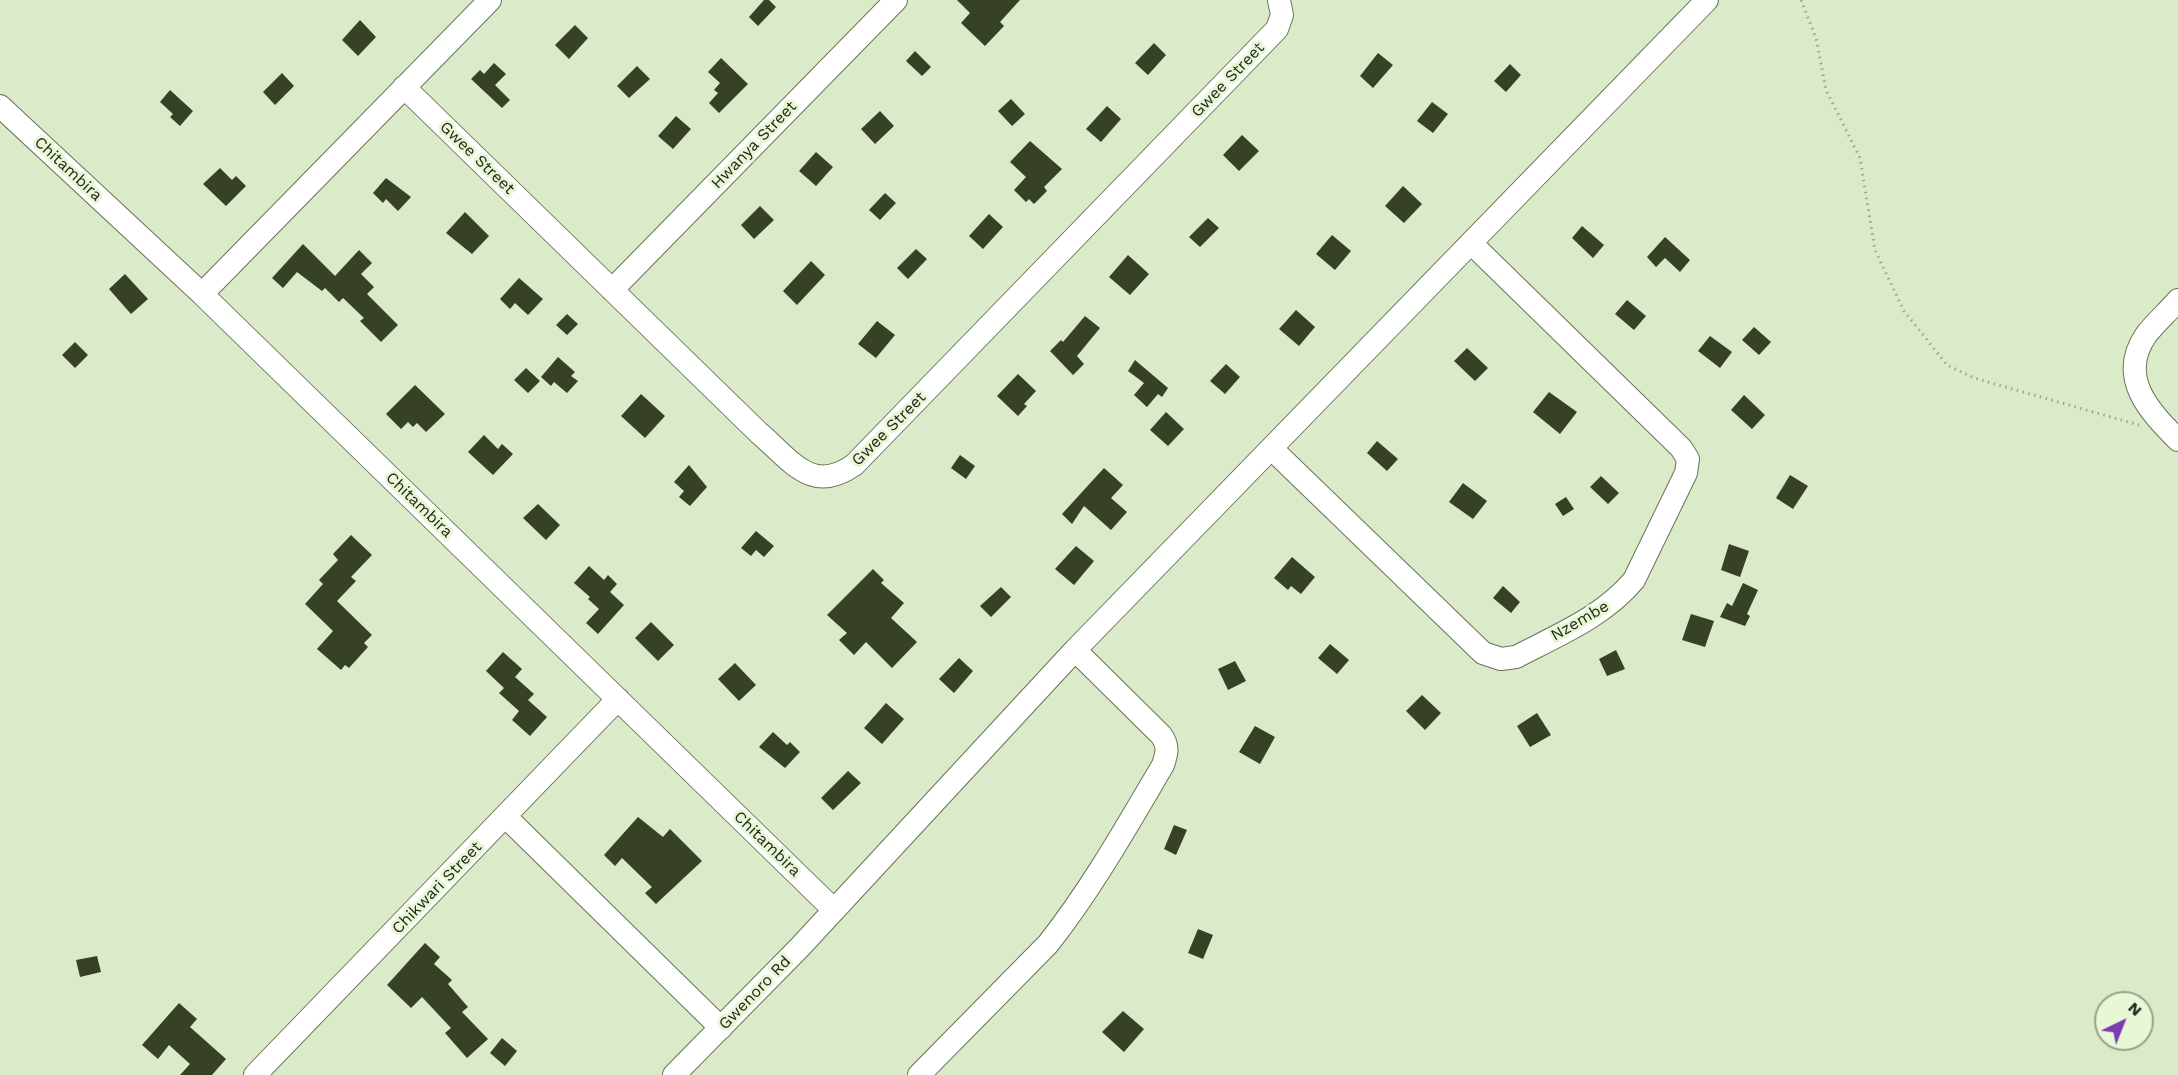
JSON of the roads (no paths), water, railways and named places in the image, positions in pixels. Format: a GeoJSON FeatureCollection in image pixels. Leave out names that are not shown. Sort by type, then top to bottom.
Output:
{"type":"FeatureCollection","features":[{"type":"Feature","properties":{"kind":"street"},"geometry":{"type":"LineString","coordinates":[[466,0],[466,25]]}},
{"type":"Feature","properties":{"kind":"street"},"geometry":{"type":"LineString","coordinates":[[202,294],[490,0]]}},
{"type":"Feature","properties":{"kind":"street","name":"Hwanya Street"},"geometry":{"type":"LineString","coordinates":[[612,290],[896,0]]}},
{"type":"Feature","properties":{"kind":"street","name":"Gwee Street"},"geometry":{"type":"LineString","coordinates":[[404,87],[759,433],[804,472],[820,479],[843,473],[854,465],[1277,29],[1282,15],[1279,0]]}},
{"type":"Feature","properties":{"kind":"street","name":"Gwenoro Rd"},"geometry":{"type":"LineString","coordinates":[[674,1075],[721,1028],[1075,650],[1273,450],[1701,6]]}},
{"type":"Feature","properties":{"kind":"street","name":"Chitambira"},"geometry":{"type":"LineString","coordinates":[[0,106],[202,294],[833,909]]}},
{"type":"Feature","properties":{"kind":"street","name":"Nzembe"},"geometry":{"type":"LineString","coordinates":[[1273,450],[1483,653],[1501,659],[1516,657],[1602,611],[1621,595],[1634,580],[1686,473],[1688,459],[1681,448],[1472,243]]}},
{"type":"Feature","properties":{"kind":"street"},"geometry":{"type":"LineString","coordinates":[[2171,434],[2143,402],[2136,376],[2136,357],[2146,336],[2178,300]]}},
{"type":"Feature","properties":{"kind":"street"},"geometry":{"type":"LineString","coordinates":[[919,1075],[1048,944],[1064,924],[1120,837],[1168,753],[1161,735],[1075,650]]}},
{"type":"Feature","properties":{"kind":"street","name":"Chikwari Street"},"geometry":{"type":"LineString","coordinates":[[255,1075],[618,699]]}},
{"type":"Feature","properties":{"kind":"street"},"geometry":{"type":"LineString","coordinates":[[506,817],[721,1028]]}}]}
